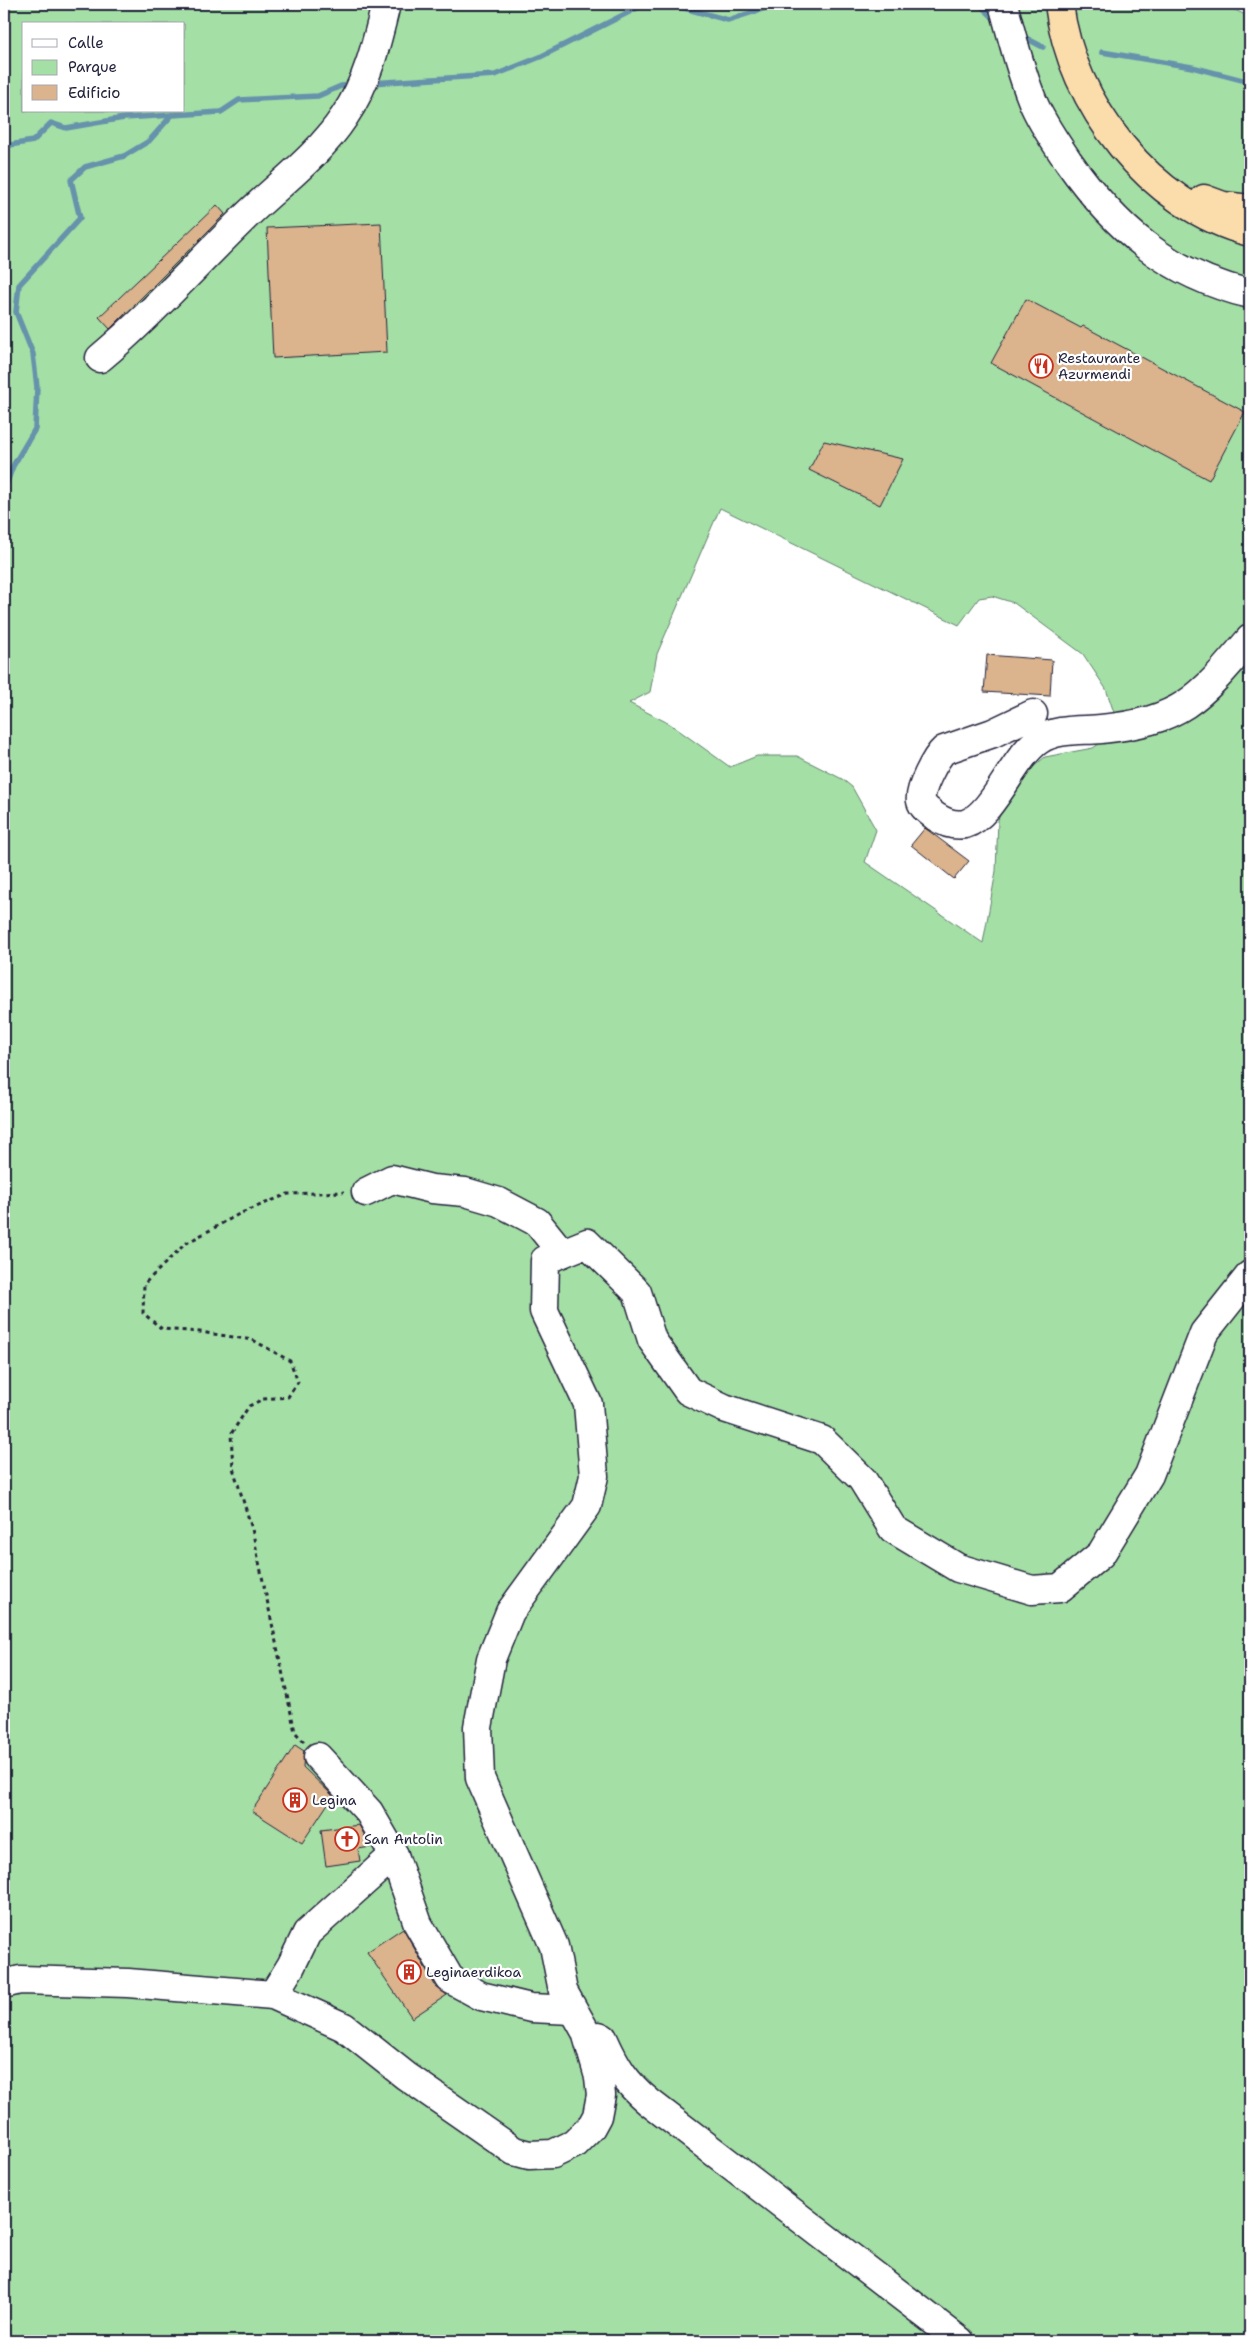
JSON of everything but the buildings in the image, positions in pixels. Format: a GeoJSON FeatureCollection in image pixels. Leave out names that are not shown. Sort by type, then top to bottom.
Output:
{"type":"FeatureCollection","features":[{"type":"Feature","properties":{"kind":"highway"},"geometry":{"type":"LineString","coordinates":[[1059,4],[1065,36],[1080,77],[1106,124],[1130,158],[1148,177],[1181,203],[1221,222],[1250,232]]}},
{"type":"Feature","properties":{"kind":"highway"},"geometry":{"type":"LineString","coordinates":[[1106,124],[1172,181],[1202,198],[1223,206],[1250,209]]}},
{"type":"Feature","properties":{"kind":"street"},"geometry":{"type":"LineString","coordinates":[[100,358],[298,169],[344,118],[363,79],[386,4]]}},
{"type":"Feature","properties":{"kind":"street"},"geometry":{"type":"LineString","coordinates":[[1008,20],[1033,102],[1060,149],[1093,197],[1136,238],[1162,257],[1208,282],[1250,294]]}},
{"type":"Feature","properties":{"kind":"street"},"geometry":{"type":"LineString","coordinates":[[1033,714],[992,734],[944,750],[922,790],[921,800],[924,807],[947,823],[957,825],[971,821],[986,808],[1036,742],[1054,732],[1133,726],[1166,716],[1195,698],[1208,687],[1250,639]]}},
{"type":"Feature","properties":{"kind":"street"},"geometry":{"type":"LineString","coordinates":[[366,1192],[392,1179],[432,1189],[465,1192],[499,1202],[537,1222],[562,1253]]}},
{"type":"Feature","properties":{"kind":"street"},"geometry":{"type":"LineString","coordinates":[[4,1984],[20,1980],[128,1983],[273,1995],[344,2027],[406,2076],[501,2144],[514,2151],[529,2155],[552,2154],[574,2144],[584,2136],[597,2116],[601,2095],[599,2077],[579,2021],[563,1991],[554,1946],[480,1778],[478,1727],[491,1659],[510,1612],[587,1506],[594,1476],[588,1404],[544,1311],[546,1260],[587,1243],[637,1292],[652,1340],[688,1391],[724,1408],[822,1440],[862,1479],[893,1529],[958,1568],[1032,1590],[1060,1588],[1101,1554],[1149,1475],[1204,1333],[1250,1275]]}},
{"type":"Feature","properties":{"kind":"street"},"geometry":{"type":"LineString","coordinates":[[318,1757],[369,1812],[394,1855],[418,1924],[450,1979],[481,1996],[579,2021],[603,2038],[620,2073],[631,2087],[960,2341]]}},
{"type":"Feature","properties":{"kind":"street"},"geometry":{"type":"LineString","coordinates":[[273,1995],[291,1966],[307,1933],[394,1855]]}},
{"type":"Feature","properties":{"kind":"path"},"geometry":{"type":"LineString","coordinates":[[318,1757],[295,1732],[252,1529],[233,1468],[231,1434],[249,1406],[262,1399],[288,1397],[298,1382],[290,1361],[253,1340],[200,1332],[162,1329],[143,1313],[144,1284],[185,1244],[239,1214],[288,1194],[366,1192]]}},
{"type":"Feature","properties":{"kind":"green space"},"geometry":{"type":"Polygon","coordinates":[[[4,4],[1222,4],[1250,17],[1250,2341],[4,2341],[4,4]],[[720,508],[657,654],[650,692],[629,703],[670,724],[730,767],[757,756],[797,756],[842,779],[852,787],[876,830],[865,862],[983,943],[996,871],[998,820],[1014,783],[1045,757],[1093,748],[1120,730],[1106,689],[1083,654],[1014,603],[992,596],[979,598],[959,625],[720,508]]]}},
{"type":"Feature","properties":{"kind":"waterway"},"geometry":{"type":"LineString","coordinates":[[371,83],[495,75],[540,57],[645,4]]}},
{"type":"Feature","properties":{"kind":"waterway"},"geometry":{"type":"LineString","coordinates":[[669,4],[728,20],[778,4]]}},
{"type":"Feature","properties":{"kind":"waterway"},"geometry":{"type":"LineString","coordinates":[[979,4],[997,21]]}},
{"type":"Feature","properties":{"kind":"waterway"},"geometry":{"type":"LineString","coordinates":[[1020,35],[1043,47]]}},
{"type":"Feature","properties":{"kind":"waterway"},"geometry":{"type":"LineString","coordinates":[[1102,52],[1192,67],[1250,82]]}},
{"type":"Feature","properties":{"kind":"waterway"},"geometry":{"type":"LineString","coordinates":[[4,146],[33,141],[51,123],[66,128],[124,118],[221,112],[239,100],[318,96],[341,86],[354,85]]}},
{"type":"Feature","properties":{"kind":"waterway"},"geometry":{"type":"LineString","coordinates":[[4,490],[13,466],[35,429],[37,387],[33,354],[16,312],[19,285],[80,218],[71,180],[85,167],[124,156],[149,141],[172,115]]}},
{"type":"Feature","properties":{"kind":"place","name":"Restaurante Azurmendi"},"geometry":{"type":"Point","coordinates":[1041,366]}},
{"type":"Feature","properties":{"kind":"place","name":"Legina"},"geometry":{"type":"Point","coordinates":[295,1800]}},
{"type":"Feature","properties":{"kind":"place","name":"San Antolin"},"geometry":{"type":"Point","coordinates":[347,1839]}},
{"type":"Feature","properties":{"kind":"place","name":"Leginaerdikoa"},"geometry":{"type":"Point","coordinates":[409,1972]}}]}
